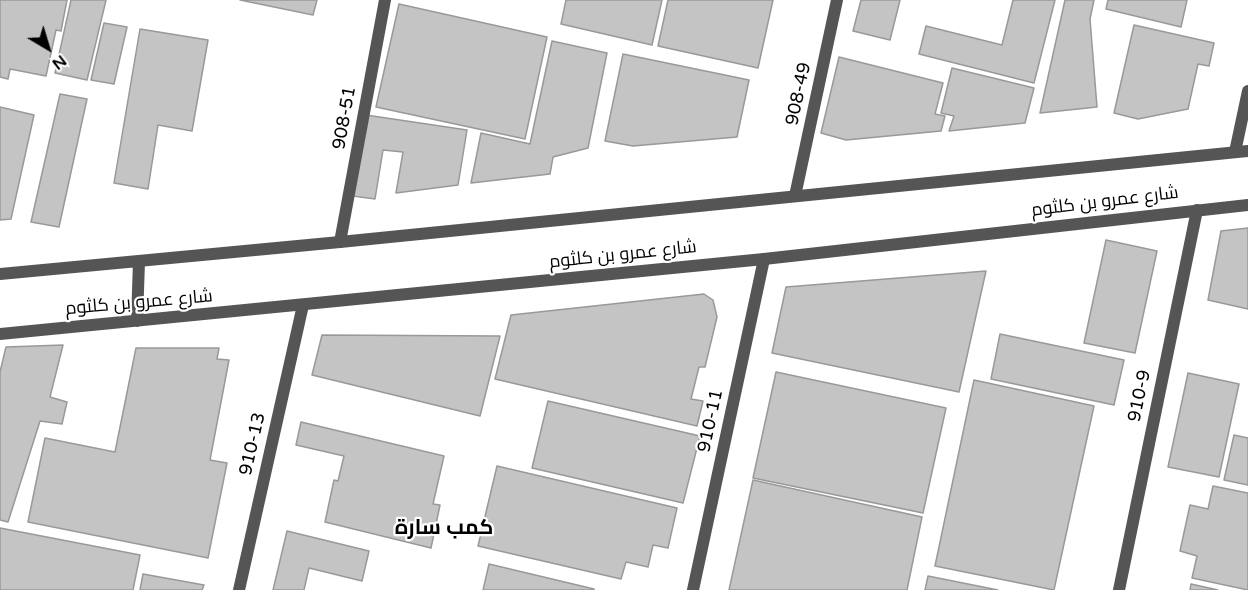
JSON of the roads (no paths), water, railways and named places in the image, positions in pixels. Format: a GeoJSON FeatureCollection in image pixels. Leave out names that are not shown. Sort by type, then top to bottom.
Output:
{"type":"FeatureCollection","features":[{"type":"Feature","properties":{"kind":"street","name":"908-51"},"geometry":{"type":"LineString","coordinates":[[340,242],[385,0]]}},
{"type":"Feature","properties":{"kind":"street","name":"908-49"},"geometry":{"type":"LineString","coordinates":[[795,196],[837,0]]}},
{"type":"Feature","properties":{"kind":"street"},"geometry":{"type":"LineString","coordinates":[[1235,152],[1248,91]]}},
{"type":"Feature","properties":{"kind":"street","name":"شارع عمرو بن كلثوم"},"geometry":{"type":"LineString","coordinates":[[0,274],[1248,151]]}},
{"type":"Feature","properties":{"kind":"street","name":"شارع عمرو بن كلثوم"},"geometry":{"type":"LineString","coordinates":[[0,334],[764,259],[1248,205]]}},
{"type":"Feature","properties":{"kind":"street","name":"910-9"},"geometry":{"type":"LineString","coordinates":[[1119,590],[1197,210]]}},
{"type":"Feature","properties":{"kind":"street","name":"910-11"},"geometry":{"type":"LineString","coordinates":[[693,590],[764,259]]}},
{"type":"Feature","properties":{"kind":"street"},"geometry":{"type":"LineString","coordinates":[[137,321],[138,261]]}},
{"type":"Feature","properties":{"kind":"street","name":"910-13"},"geometry":{"type":"LineString","coordinates":[[239,590],[303,305]]}},
{"type":"Feature","properties":{"kind":"district","name":"كمب سارة"},"geometry":{"type":"Point","coordinates":[444,528]}}]}
